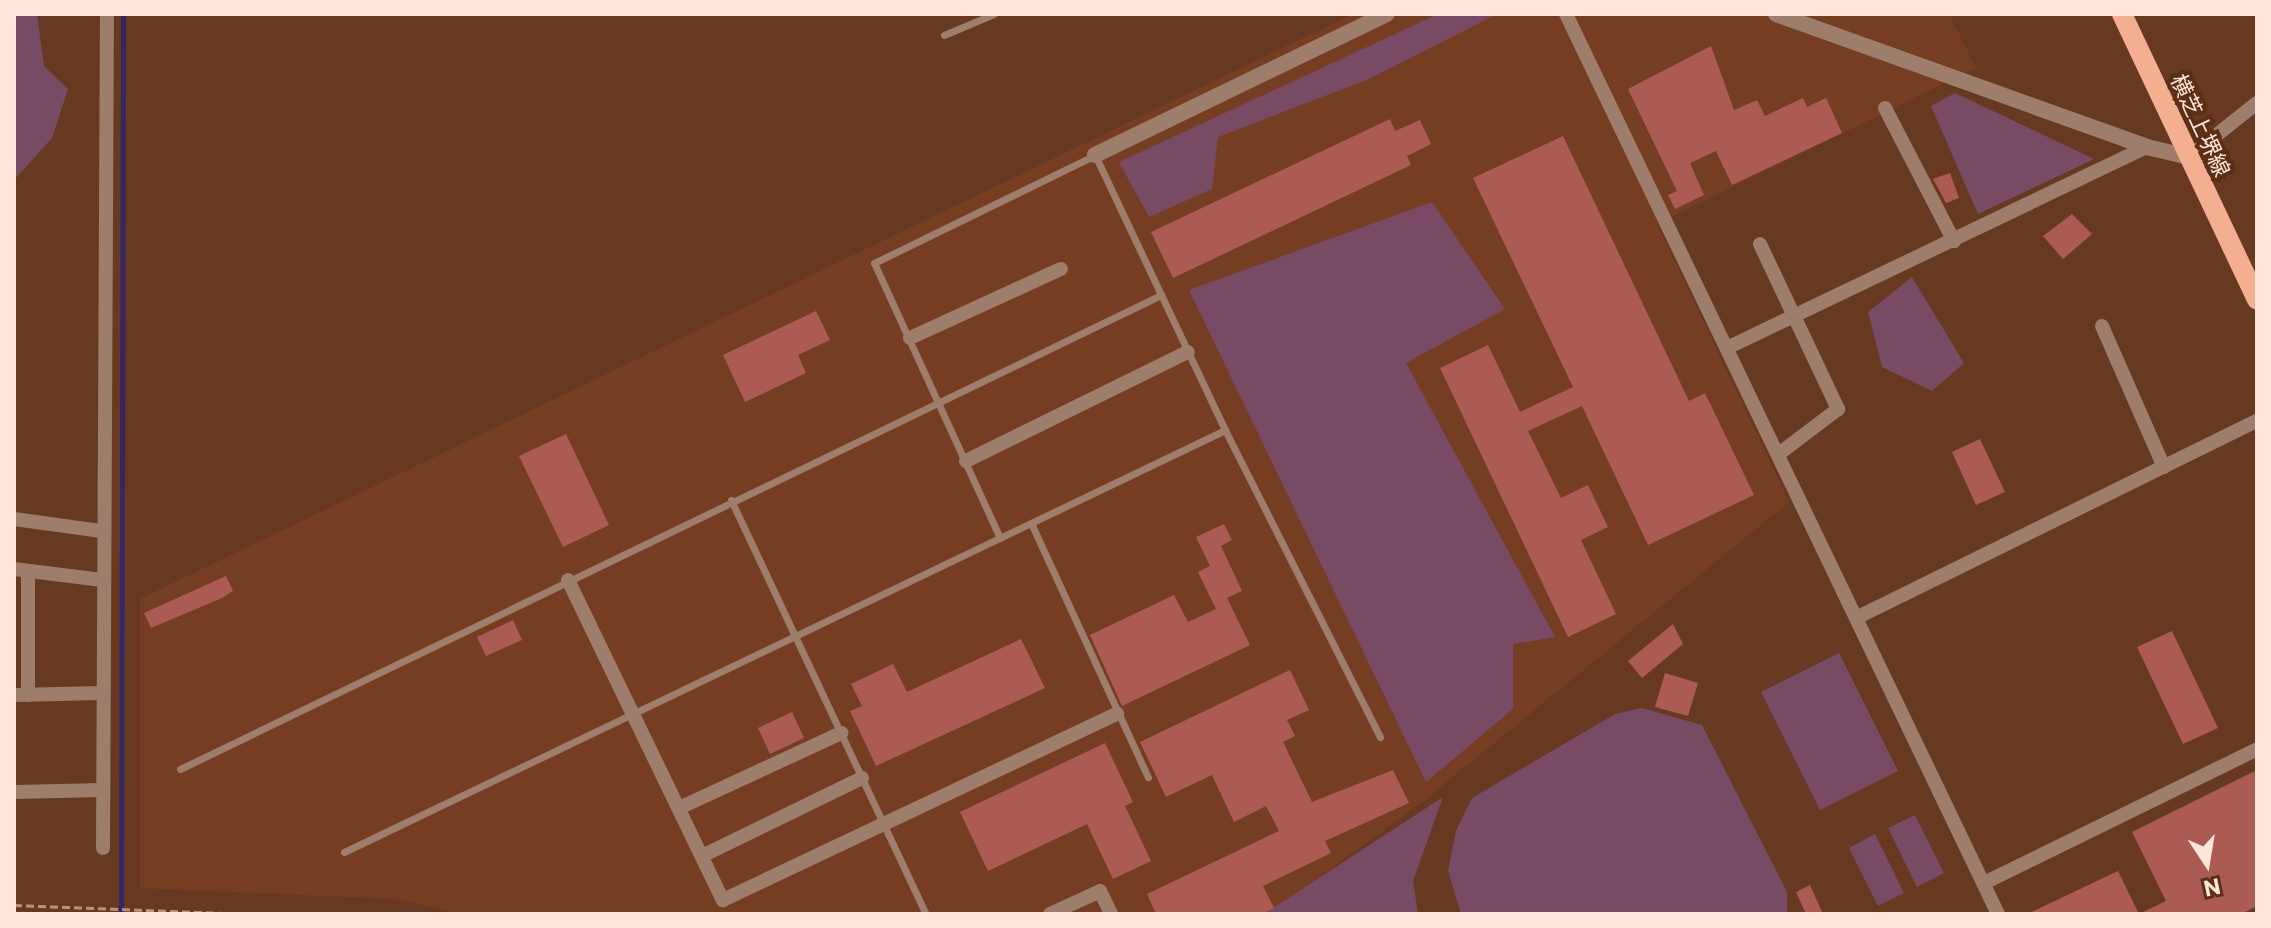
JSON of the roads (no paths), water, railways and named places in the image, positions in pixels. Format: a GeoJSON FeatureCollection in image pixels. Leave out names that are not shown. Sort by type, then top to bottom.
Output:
{"type":"FeatureCollection","features":[{"type":"Feature","properties":{"kind":"main road","name":"横芝上堺線"},"geometry":{"type":"LineString","coordinates":[[2122,14],[2257,300]]}},
{"type":"Feature","properties":{"kind":"street"},"geometry":{"type":"LineString","coordinates":[[103,848],[102,531],[107,14]]}},
{"type":"Feature","properties":{"kind":"street"},"geometry":{"type":"LineString","coordinates":[[1095,155],[1387,14]]}},
{"type":"Feature","properties":{"kind":"street"},"geometry":{"type":"LineString","coordinates":[[1566,14],[1780,453],[1998,914]]}},
{"type":"Feature","properties":{"kind":"street"},"geometry":{"type":"LineString","coordinates":[[1776,14],[2147,147],[2189,157],[2257,103]]}},
{"type":"Feature","properties":{"kind":"street"},"geometry":{"type":"LineString","coordinates":[[1885,108],[1954,241]]}},
{"type":"Feature","properties":{"kind":"street"},"geometry":{"type":"LineString","coordinates":[[1729,347],[2147,147]]}},
{"type":"Feature","properties":{"kind":"street"},"geometry":{"type":"LineString","coordinates":[[1760,244],[1838,409],[1780,453]]}},
{"type":"Feature","properties":{"kind":"street"},"geometry":{"type":"LineString","coordinates":[[910,338],[1061,269]]}},
{"type":"Feature","properties":{"kind":"street"},"geometry":{"type":"LineString","coordinates":[[2102,326],[2164,467]]}},
{"type":"Feature","properties":{"kind":"street"},"geometry":{"type":"LineString","coordinates":[[966,461],[1188,352]]}},
{"type":"Feature","properties":{"kind":"street"},"geometry":{"type":"LineString","coordinates":[[1858,617],[2257,421]]}},
{"type":"Feature","properties":{"kind":"street"},"geometry":{"type":"LineString","coordinates":[[14,519],[102,531]]}},
{"type":"Feature","properties":{"kind":"street"},"geometry":{"type":"LineString","coordinates":[[102,580],[21,570],[21,695],[103,693]]}},
{"type":"Feature","properties":{"kind":"street"},"geometry":{"type":"LineString","coordinates":[[568,580],[723,900],[1117,714]]}},
{"type":"Feature","properties":{"kind":"street"},"geometry":{"type":"LineString","coordinates":[[679,808],[841,733]]}},
{"type":"Feature","properties":{"kind":"street"},"geometry":{"type":"LineString","coordinates":[[1984,883],[2257,749]]}},
{"type":"Feature","properties":{"kind":"street"},"geometry":{"type":"LineString","coordinates":[[702,856],[862,778]]}},
{"type":"Feature","properties":{"kind":"street"},"geometry":{"type":"LineString","coordinates":[[14,792],[103,790]]}},
{"type":"Feature","properties":{"kind":"street"},"geometry":{"type":"LineString","coordinates":[[1050,914],[1100,891],[1111,914]]}},
{"type":"Feature","properties":{"kind":"lane"},"geometry":{"type":"LineString","coordinates":[[944,35],[994,14]]}},
{"type":"Feature","properties":{"kind":"lane"},"geometry":{"type":"LineString","coordinates":[[1000,538],[939,398],[874,263],[1095,155],[1225,430],[1380,737]]}},
{"type":"Feature","properties":{"kind":"lane"},"geometry":{"type":"LineString","coordinates":[[180,769],[939,398],[1161,295]]}},
{"type":"Feature","properties":{"kind":"lane"},"geometry":{"type":"LineString","coordinates":[[344,852],[1225,430]]}},
{"type":"Feature","properties":{"kind":"lane"},"geometry":{"type":"LineString","coordinates":[[731,500],[926,914]]}},
{"type":"Feature","properties":{"kind":"lane"},"geometry":{"type":"LineString","coordinates":[[1031,523],[1148,777]]}},
{"type":"Feature","properties":{"kind":"waterway"},"geometry":{"type":"LineString","coordinates":[[121,914],[123,14]]}}]}
